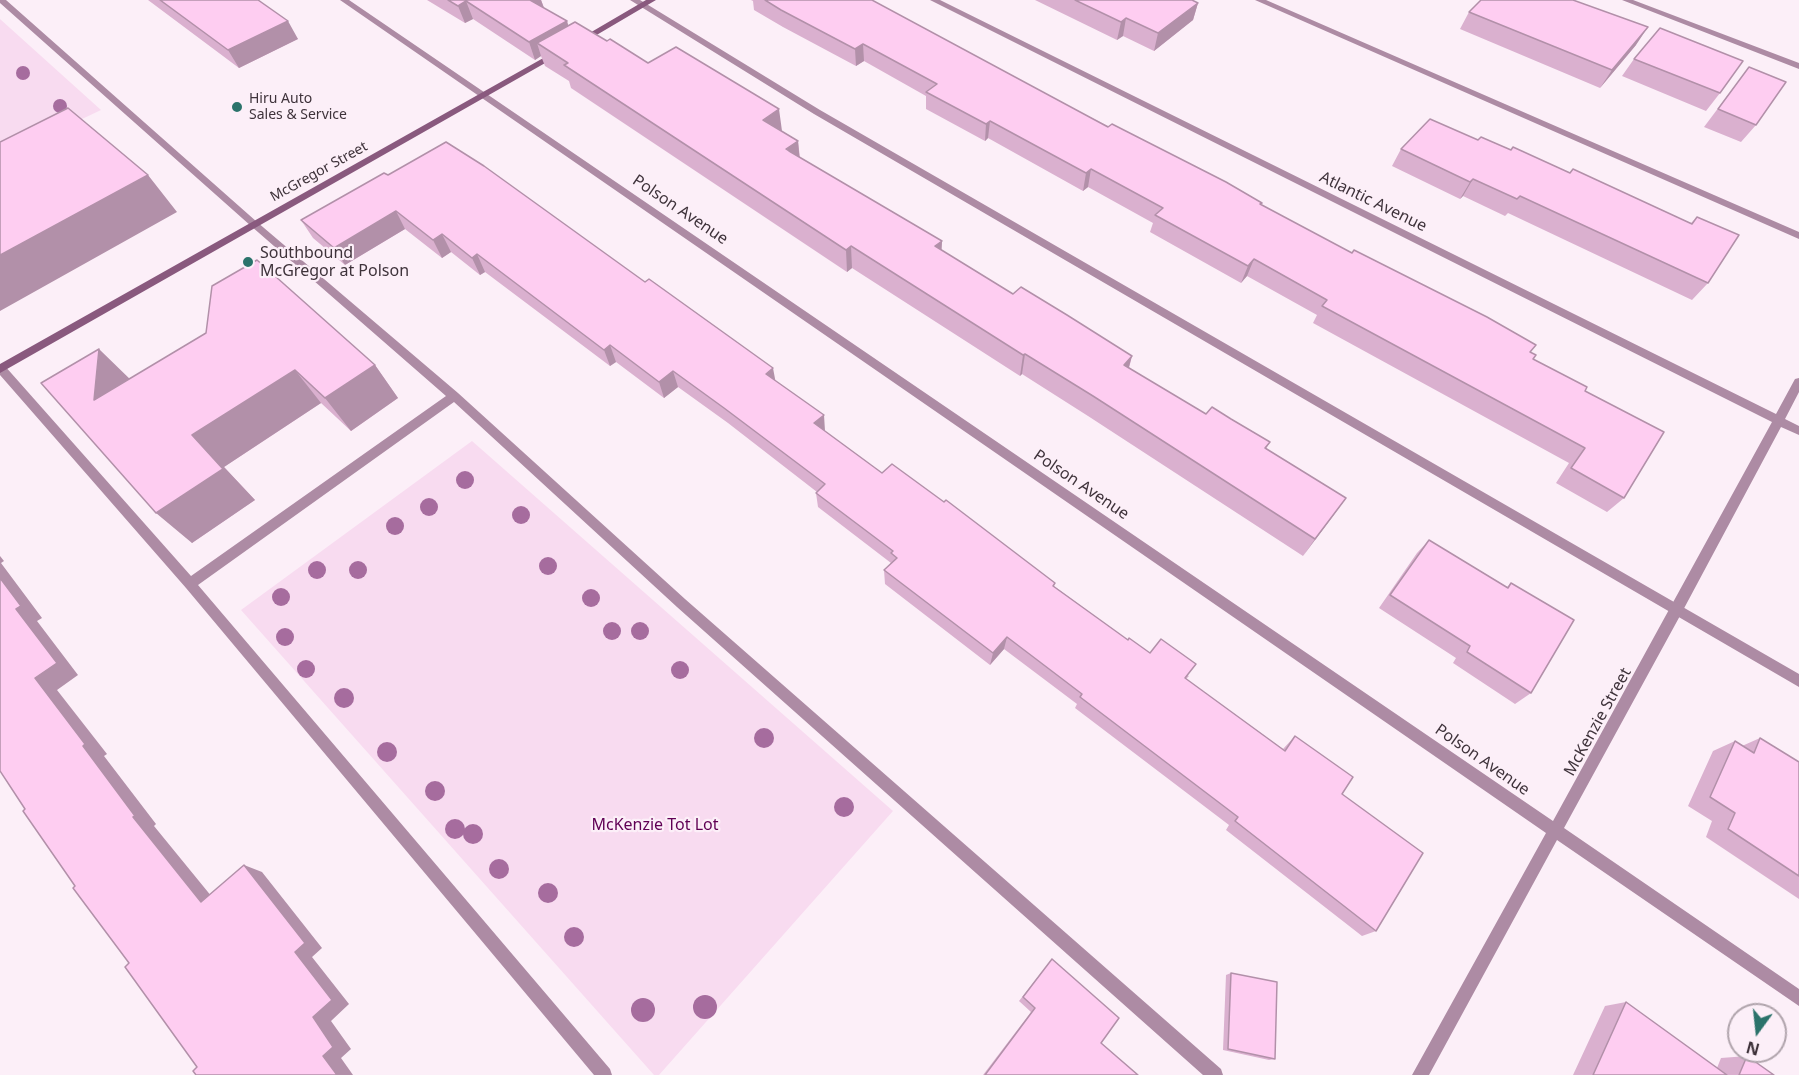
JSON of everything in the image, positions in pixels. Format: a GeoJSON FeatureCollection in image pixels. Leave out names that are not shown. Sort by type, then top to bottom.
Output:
{"type":"FeatureCollection","features":[{"type":"Feature","properties":{"kind":"main road"},"geometry":{"type":"LineString","coordinates":[[572,45],[643,2]]}},
{"type":"Feature","properties":{"kind":"main road","name":"McGregor Street"},"geometry":{"type":"LineString","coordinates":[[0,369],[562,51]]}},
{"type":"Feature","properties":{"kind":"street"},"geometry":{"type":"LineString","coordinates":[[1,0],[254,224],[454,396],[681,603],[1215,1075]]}},
{"type":"Feature","properties":{"kind":"street","name":"Polson Avenue"},"geometry":{"type":"LineString","coordinates":[[344,0],[1799,998]]}},
{"type":"Feature","properties":{"kind":"street","name":"Atlantic Avenue"},"geometry":{"type":"LineString","coordinates":[[934,0],[1799,431]]}},
{"type":"Feature","properties":{"kind":"street"},"geometry":{"type":"LineString","coordinates":[[1258,0],[1799,236]]}},
{"type":"Feature","properties":{"kind":"street"},"geometry":{"type":"LineString","coordinates":[[1626,0],[1799,66]]}},
{"type":"Feature","properties":{"kind":"street"},"geometry":{"type":"LineString","coordinates":[[643,2],[817,112],[1799,681]]}},
{"type":"Feature","properties":{"kind":"street"},"geometry":{"type":"LineString","coordinates":[[0,369],[190,584],[604,1075]]}},
{"type":"Feature","properties":{"kind":"street","name":"McKenzie Street"},"geometry":{"type":"LineString","coordinates":[[1420,1075],[1677,610],[1799,382]]}},
{"type":"Feature","properties":{"kind":"street"},"geometry":{"type":"LineString","coordinates":[[190,584],[454,396]]}},
{"type":"Feature","properties":{"kind":"green space"},"geometry":{"type":"Polygon","coordinates":[[[0,19],[101,110],[0,158],[0,19]]]}},
{"type":"Feature","properties":{"kind":"green space","name":"McKenzie Tot Lot"},"geometry":{"type":"Polygon","coordinates":[[[472,441],[893,811],[659,1075],[654,1075],[241,610],[472,441]]]}},
{"type":"Feature","properties":{"kind":"building"},"geometry":{"type":"Polygon","coordinates":[[[160,0],[258,0],[288,21],[228,50],[160,0]]]}},
{"type":"Feature","properties":{"kind":"building"},"geometry":{"type":"Polygon","coordinates":[[[448,0],[530,0],[567,21],[529,42],[466,1],[458,6],[448,0]]]}},
{"type":"Feature","properties":{"kind":"building"},"geometry":{"type":"Polygon","coordinates":[[[765,0],[872,0],[1108,127],[1112,124],[1226,182],[1262,203],[1260,204],[1352,253],[1354,250],[1487,317],[1536,345],[1530,352],[1536,355],[1533,359],[1587,387],[1585,391],[1664,432],[1624,498],[1571,468],[1585,448],[1322,306],[1327,300],[1254,259],[1248,266],[1155,215],[1163,208],[1091,169],[1086,173],[990,121],[986,124],[926,92],[937,84],[863,44],[855,49],[765,0]]]}},
{"type":"Feature","properties":{"kind":"building"},"geometry":{"type":"Polygon","coordinates":[[[1075,0],[1192,0],[1198,3],[1158,33],[1126,18],[1121,22],[1075,0]]]}},
{"type":"Feature","properties":{"kind":"building"},"geometry":{"type":"Polygon","coordinates":[[[1481,0],[1573,0],[1648,27],[1612,70],[1469,12],[1481,0]]]}},
{"type":"Feature","properties":{"kind":"building"},"geometry":{"type":"Polygon","coordinates":[[[575,22],[607,41],[610,39],[648,63],[676,47],[779,109],[763,120],[798,141],[786,149],[942,241],[935,246],[1013,294],[1021,287],[1067,315],[1132,356],[1124,365],[1206,414],[1212,407],[1270,442],[1265,448],[1346,498],[1315,539],[1093,396],[1025,354],[1023,355],[851,246],[846,250],[564,65],[568,63],[537,43],[575,22]]]}},
{"type":"Feature","properties":{"kind":"building"},"geometry":{"type":"Polygon","coordinates":[[[1660,28],[1743,61],[1720,93],[1634,59],[1660,28]]]}},
{"type":"Feature","properties":{"kind":"building"},"geometry":{"type":"Polygon","coordinates":[[[1749,67],[1786,82],[1756,125],[1718,109],[1749,67]]]}},
{"type":"Feature","properties":{"kind":"building"},"geometry":{"type":"Polygon","coordinates":[[[68,108],[148,175],[0,255],[0,142],[68,108]]]}},
{"type":"Feature","properties":{"kind":"building"},"geometry":{"type":"Polygon","coordinates":[[[1430,119],[1478,140],[1481,137],[1511,150],[1513,147],[1570,173],[1573,169],[1692,224],[1697,217],[1739,235],[1708,283],[1520,196],[1517,199],[1473,179],[1470,182],[1401,149],[1430,119]]]}},
{"type":"Feature","properties":{"kind":"building"},"geometry":{"type":"Polygon","coordinates":[[[446,142],[484,166],[645,282],[649,279],[773,368],[766,374],[824,415],[814,423],[882,473],[892,464],[944,502],[946,500],[1055,583],[1053,586],[1128,640],[1129,638],[1150,653],[1161,639],[1196,664],[1185,678],[1285,751],[1295,736],[1353,777],[1342,794],[1423,853],[1376,931],[1235,821],[1238,817],[1080,697],[1082,694],[1007,637],[993,653],[884,570],[897,558],[891,553],[893,551],[816,493],[825,484],[673,371],[659,382],[610,345],[604,350],[477,254],[472,258],[442,234],[433,240],[396,211],[334,248],[301,220],[384,173],[388,175],[446,142]]]}},
{"type":"Feature","properties":{"kind":"building"},"geometry":{"type":"Polygon","coordinates":[[[257,260],[375,365],[325,398],[295,370],[192,435],[223,469],[156,513],[41,383],[99,349],[94,400],[206,333],[212,286],[257,260]]]}},
{"type":"Feature","properties":{"kind":"building"},"geometry":{"type":"Polygon","coordinates":[[[1429,540],[1508,588],[1511,583],[1574,620],[1531,693],[1467,652],[1470,646],[1390,595],[1429,540]]]}},
{"type":"Feature","properties":{"kind":"building"},"geometry":{"type":"Polygon","coordinates":[[[0,578],[21,606],[16,609],[57,663],[35,678],[85,744],[83,746],[135,816],[133,817],[201,902],[244,865],[305,943],[295,952],[332,1000],[313,1017],[333,1047],[323,1056],[337,1075],[196,1075],[193,1071],[197,1067],[125,967],[129,963],[73,888],[75,886],[23,811],[25,809],[0,771],[0,578]]]}},
{"type":"Feature","properties":{"kind":"building"},"geometry":{"type":"Polygon","coordinates":[[[1760,738],[1799,762],[1799,876],[1728,829],[1735,813],[1710,797],[1735,741],[1754,753],[1760,738]]]}},
{"type":"Feature","properties":{"kind":"building"},"geometry":{"type":"Polygon","coordinates":[[[1052,959],[1119,1018],[1101,1043],[1138,1075],[985,1075],[1035,1008],[1023,997],[1052,959]]]}},
{"type":"Feature","properties":{"kind":"building"},"geometry":{"type":"Polygon","coordinates":[[[1231,973],[1277,982],[1275,1059],[1228,1049],[1231,973]]]}},
{"type":"Feature","properties":{"kind":"building"},"geometry":{"type":"Polygon","coordinates":[[[1626,1002],[1727,1075],[1593,1075],[1626,1002]]]}},
{"type":"Feature","properties":{"kind":"building"},"geometry":{"type":"Polygon","coordinates":[[[1744,1063],[1757,1063],[1774,1075],[1739,1075],[1744,1063]]]}},
{"type":"Feature","properties":{"kind":"place","name":"Hiru Auto Sales & Service"},"geometry":{"type":"Point","coordinates":[237,107]}},
{"type":"Feature","properties":{"kind":"place","name":"Southbound McGregor at Polson"},"geometry":{"type":"Point","coordinates":[248,262]}}]}
